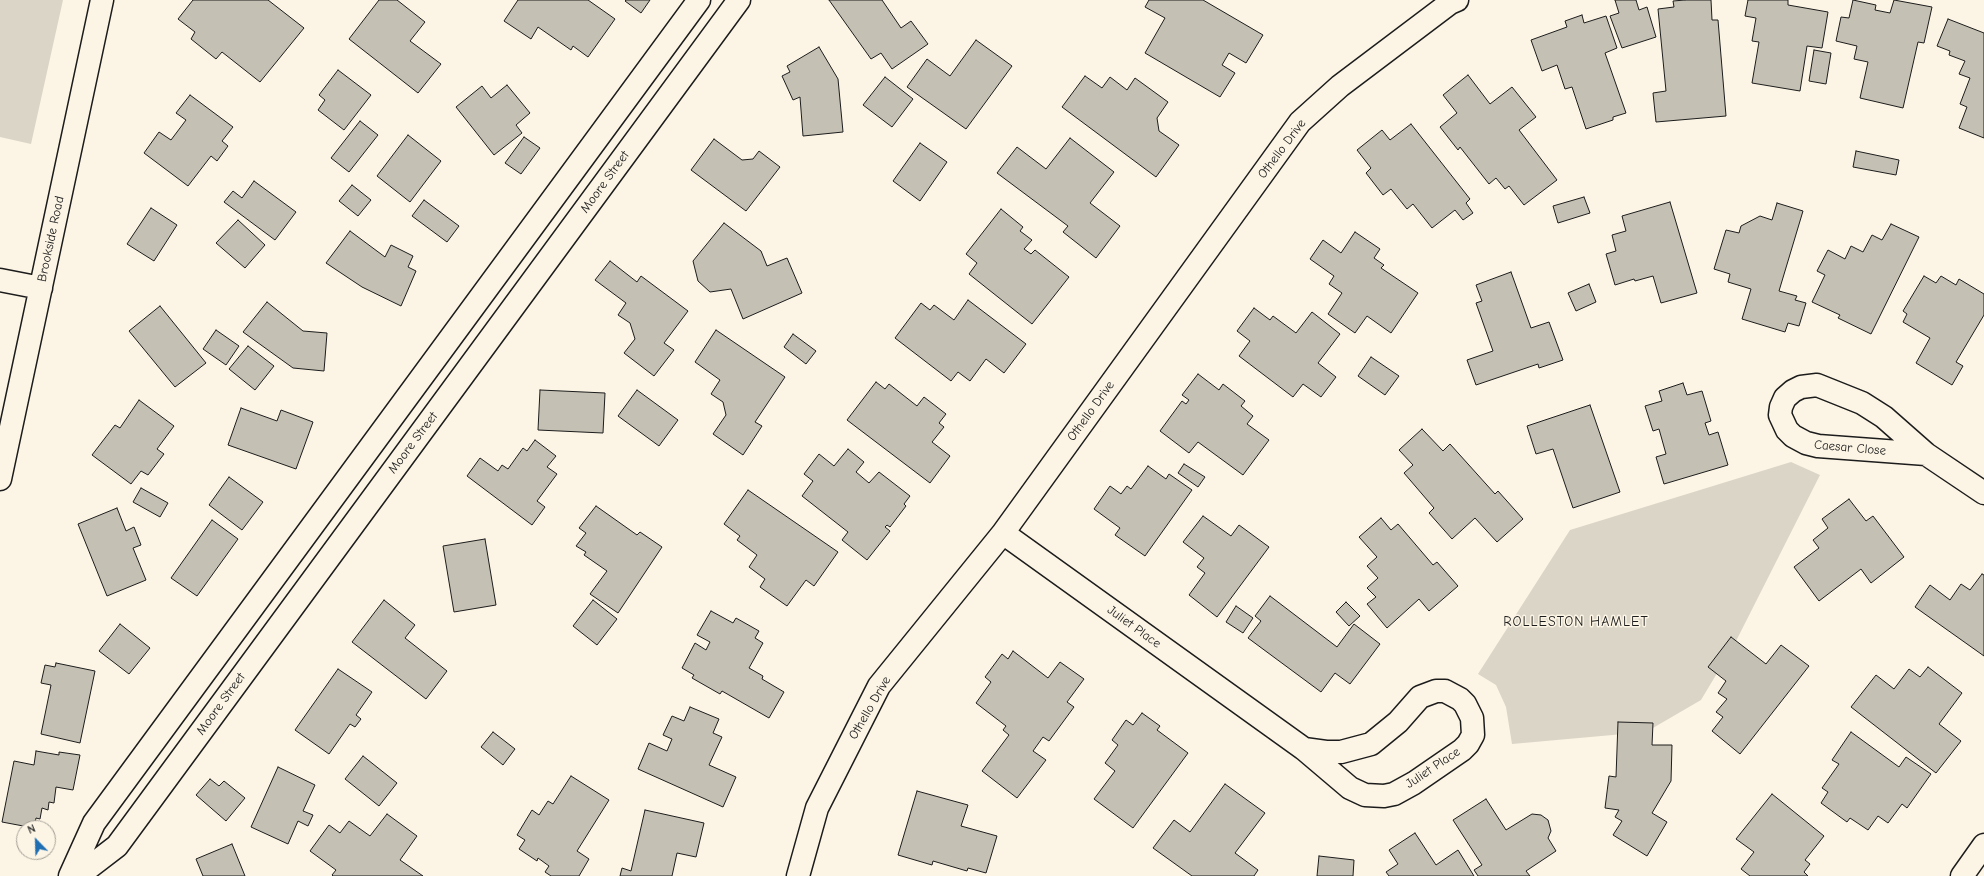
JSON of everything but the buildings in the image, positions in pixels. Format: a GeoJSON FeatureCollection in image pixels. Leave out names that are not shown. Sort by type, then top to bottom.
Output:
{"type":"FeatureCollection","features":[{"type":"Feature","properties":{"kind":"street","name":"Brookside Road"},"geometry":{"type":"LineString","coordinates":[[0,479],[102,0]]}},
{"type":"Feature","properties":{"kind":"street"},"geometry":{"type":"LineString","coordinates":[[70,876],[94,823],[699,0]]}},
{"type":"Feature","properties":{"kind":"street","name":"Moore Street"},"geometry":{"type":"LineString","coordinates":[[78,876],[117,846],[739,0]]}},
{"type":"Feature","properties":{"kind":"street","name":"Othello Drive"},"geometry":{"type":"LineString","coordinates":[[798,876],[817,808],[879,686],[1003,533],[1300,122],[1340,86],[1450,3],[1457,0]]}},
{"type":"Feature","properties":{"kind":"street"},"geometry":{"type":"LineString","coordinates":[[0,280],[41,288]]}},
{"type":"Feature","properties":{"kind":"street","name":"Caesar Close"},"geometry":{"type":"LineString","coordinates":[[1926,454],[1818,446],[1806,443],[1793,436],[1787,430],[1780,415],[1781,407],[1785,398],[1793,391],[1817,385],[1862,403],[1873,409],[1926,454],[1984,493]]}},
{"type":"Feature","properties":{"kind":"street","name":"Juliet Place"},"geometry":{"type":"LineString","coordinates":[[1003,533],[1304,749],[1350,788],[1365,795],[1384,796],[1409,786],[1462,750],[1468,744],[1473,735],[1472,718],[1466,704],[1460,699],[1445,691],[1436,691],[1420,697],[1398,722],[1371,744],[1341,752],[1326,752],[1304,749]]}},
{"type":"Feature","properties":{"kind":"street"},"geometry":{"type":"LineString","coordinates":[[1962,876],[1984,845]]}},
{"type":"Feature","properties":{"kind":"shaded area"},"geometry":{"type":"Polygon","coordinates":[[[0,0],[63,0],[31,144],[0,137],[0,0]]]}},
{"type":"Feature","properties":{"kind":"shaded area"},"geometry":{"type":"Polygon","coordinates":[[[1791,462],[1820,475],[1734,645],[1701,700],[1646,732],[1512,744],[1506,707],[1496,685],[1478,674],[1570,530],[1791,462]]]}},
{"type":"Feature","properties":{"kind":"district","name":"ROLLESTON HAMLET"},"geometry":{"type":"Point","coordinates":[1576,622]}}]}
